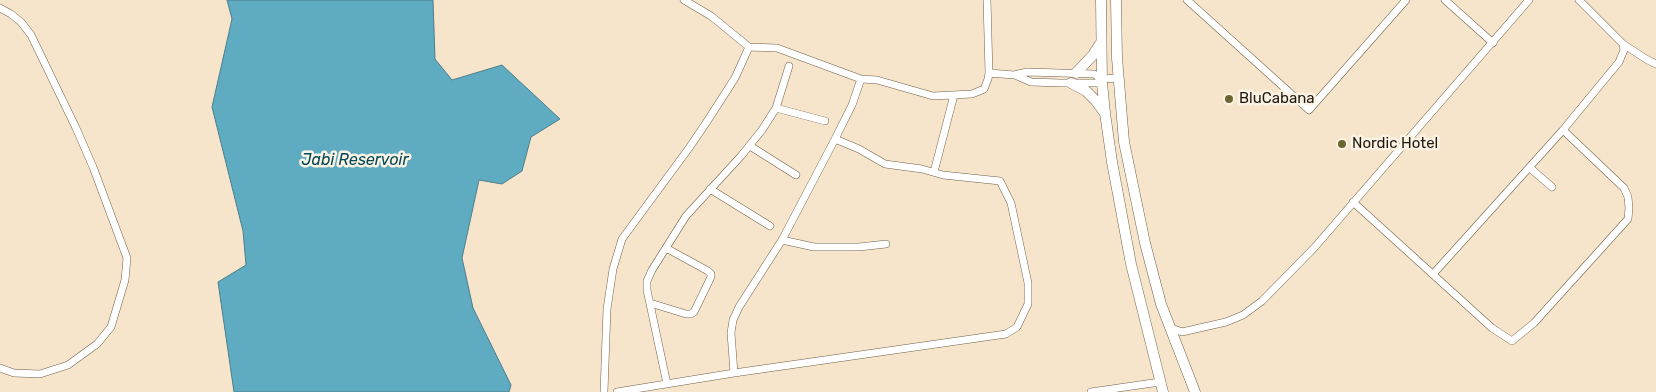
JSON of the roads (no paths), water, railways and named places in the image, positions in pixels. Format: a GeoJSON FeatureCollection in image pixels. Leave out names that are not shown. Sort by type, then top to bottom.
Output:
{"type":"FeatureCollection","features":[{"type":"Feature","properties":{"kind":"street"},"geometry":{"type":"LineString","coordinates":[[684,0],[710,16],[749,47],[777,48],[861,79],[877,80],[933,96],[972,94],[984,89],[989,73],[987,0]]}},
{"type":"Feature","properties":{"kind":"street"},"geometry":{"type":"LineString","coordinates":[[1092,392],[1161,387],[1131,264],[1112,162],[1102,79],[1100,44],[1101,0]]}},
{"type":"Feature","properties":{"kind":"street"},"geometry":{"type":"LineString","coordinates":[[1116,0],[1124,142],[1135,197],[1145,243],[1169,327],[1195,392]]}},
{"type":"Feature","properties":{"kind":"street"},"geometry":{"type":"LineString","coordinates":[[1187,0],[1309,110],[1406,0]]}},
{"type":"Feature","properties":{"kind":"street"},"geometry":{"type":"LineString","coordinates":[[1444,0],[1493,43]]}},
{"type":"Feature","properties":{"kind":"street"},"geometry":{"type":"LineString","coordinates":[[1169,327],[1182,332],[1226,322],[1243,315],[1262,302],[1314,248],[1529,0]]}},
{"type":"Feature","properties":{"kind":"street"},"geometry":{"type":"LineString","coordinates":[[1579,0],[1624,44],[1656,64]]}},
{"type":"Feature","properties":{"kind":"street"},"geometry":{"type":"LineString","coordinates":[[0,8],[16,18],[31,35],[93,167],[127,258],[125,280],[110,326],[97,344],[68,365],[40,374],[14,373],[0,368]]}},
{"type":"Feature","properties":{"kind":"street"},"geometry":{"type":"LineString","coordinates":[[1073,78],[1100,44]]}},
{"type":"Feature","properties":{"kind":"street"},"geometry":{"type":"LineString","coordinates":[[1434,273],[1563,130],[1619,62],[1624,50],[1624,44]]}},
{"type":"Feature","properties":{"kind":"street"},"geometry":{"type":"LineString","coordinates":[[604,392],[607,309],[613,269],[622,239],[690,148],[735,78],[749,47]]}},
{"type":"Feature","properties":{"kind":"street"},"geometry":{"type":"LineString","coordinates":[[667,384],[647,290],[652,270],[686,216],[750,146],[776,108],[789,66]]}},
{"type":"Feature","properties":{"kind":"street"},"geometry":{"type":"LineString","coordinates":[[989,73],[1014,75],[1027,72],[1073,78],[1096,84],[1102,79]]}},
{"type":"Feature","properties":{"kind":"street"},"geometry":{"type":"LineString","coordinates":[[1014,75],[1031,82],[1094,74],[1102,79],[1119,78]]}},
{"type":"Feature","properties":{"kind":"street"},"geometry":{"type":"LineString","coordinates":[[1073,78],[1105,113]]}},
{"type":"Feature","properties":{"kind":"street"},"geometry":{"type":"LineString","coordinates":[[734,373],[731,333],[739,307],[782,240],[835,140],[852,105],[861,79]]}},
{"type":"Feature","properties":{"kind":"street"},"geometry":{"type":"LineString","coordinates":[[934,172],[954,95]]}},
{"type":"Feature","properties":{"kind":"street"},"geometry":{"type":"LineString","coordinates":[[776,108],[825,121]]}},
{"type":"Feature","properties":{"kind":"street"},"geometry":{"type":"LineString","coordinates":[[1353,202],[1434,273],[1492,328],[1512,341],[1534,323],[1628,219],[1628,197],[1624,188],[1563,130]]}},
{"type":"Feature","properties":{"kind":"street"},"geometry":{"type":"LineString","coordinates":[[617,392],[734,373],[1006,334],[1017,327],[1028,304],[1028,283],[1011,203],[1000,180],[943,175],[885,164],[859,149],[835,140]]}},
{"type":"Feature","properties":{"kind":"street"},"geometry":{"type":"LineString","coordinates":[[750,146],[796,176]]}},
{"type":"Feature","properties":{"kind":"street"},"geometry":{"type":"LineString","coordinates":[[1530,168],[1552,188]]}},
{"type":"Feature","properties":{"kind":"street"},"geometry":{"type":"LineString","coordinates":[[710,189],[770,226]]}},
{"type":"Feature","properties":{"kind":"street"},"geometry":{"type":"LineString","coordinates":[[782,240],[814,247],[859,248],[886,244]]}},
{"type":"Feature","properties":{"kind":"street"},"geometry":{"type":"LineString","coordinates":[[650,303],[691,314],[694,312],[712,278],[712,274],[708,271],[666,248]]}},
{"type":"Feature","properties":{"kind":"street"},"geometry":{"type":"LineString","coordinates":[[1175,342],[1182,332]]}},
{"type":"Feature","properties":{"kind":"water","name":"Jabi Reservoir"},"geometry":{"type":"Polygon","coordinates":[[[227,0],[433,0],[435,59],[452,80],[502,65],[560,119],[531,137],[522,171],[502,184],[479,180],[462,258],[473,308],[511,385],[509,392],[234,392],[218,282],[246,265],[243,231],[212,107],[232,19],[227,0]]]}},
{"type":"Feature","properties":{"kind":"place","name":"BluCabana"},"geometry":{"type":"Point","coordinates":[1229,99]}},
{"type":"Feature","properties":{"kind":"place","name":"Nordic Hotel"},"geometry":{"type":"Point","coordinates":[1342,144]}}]}
